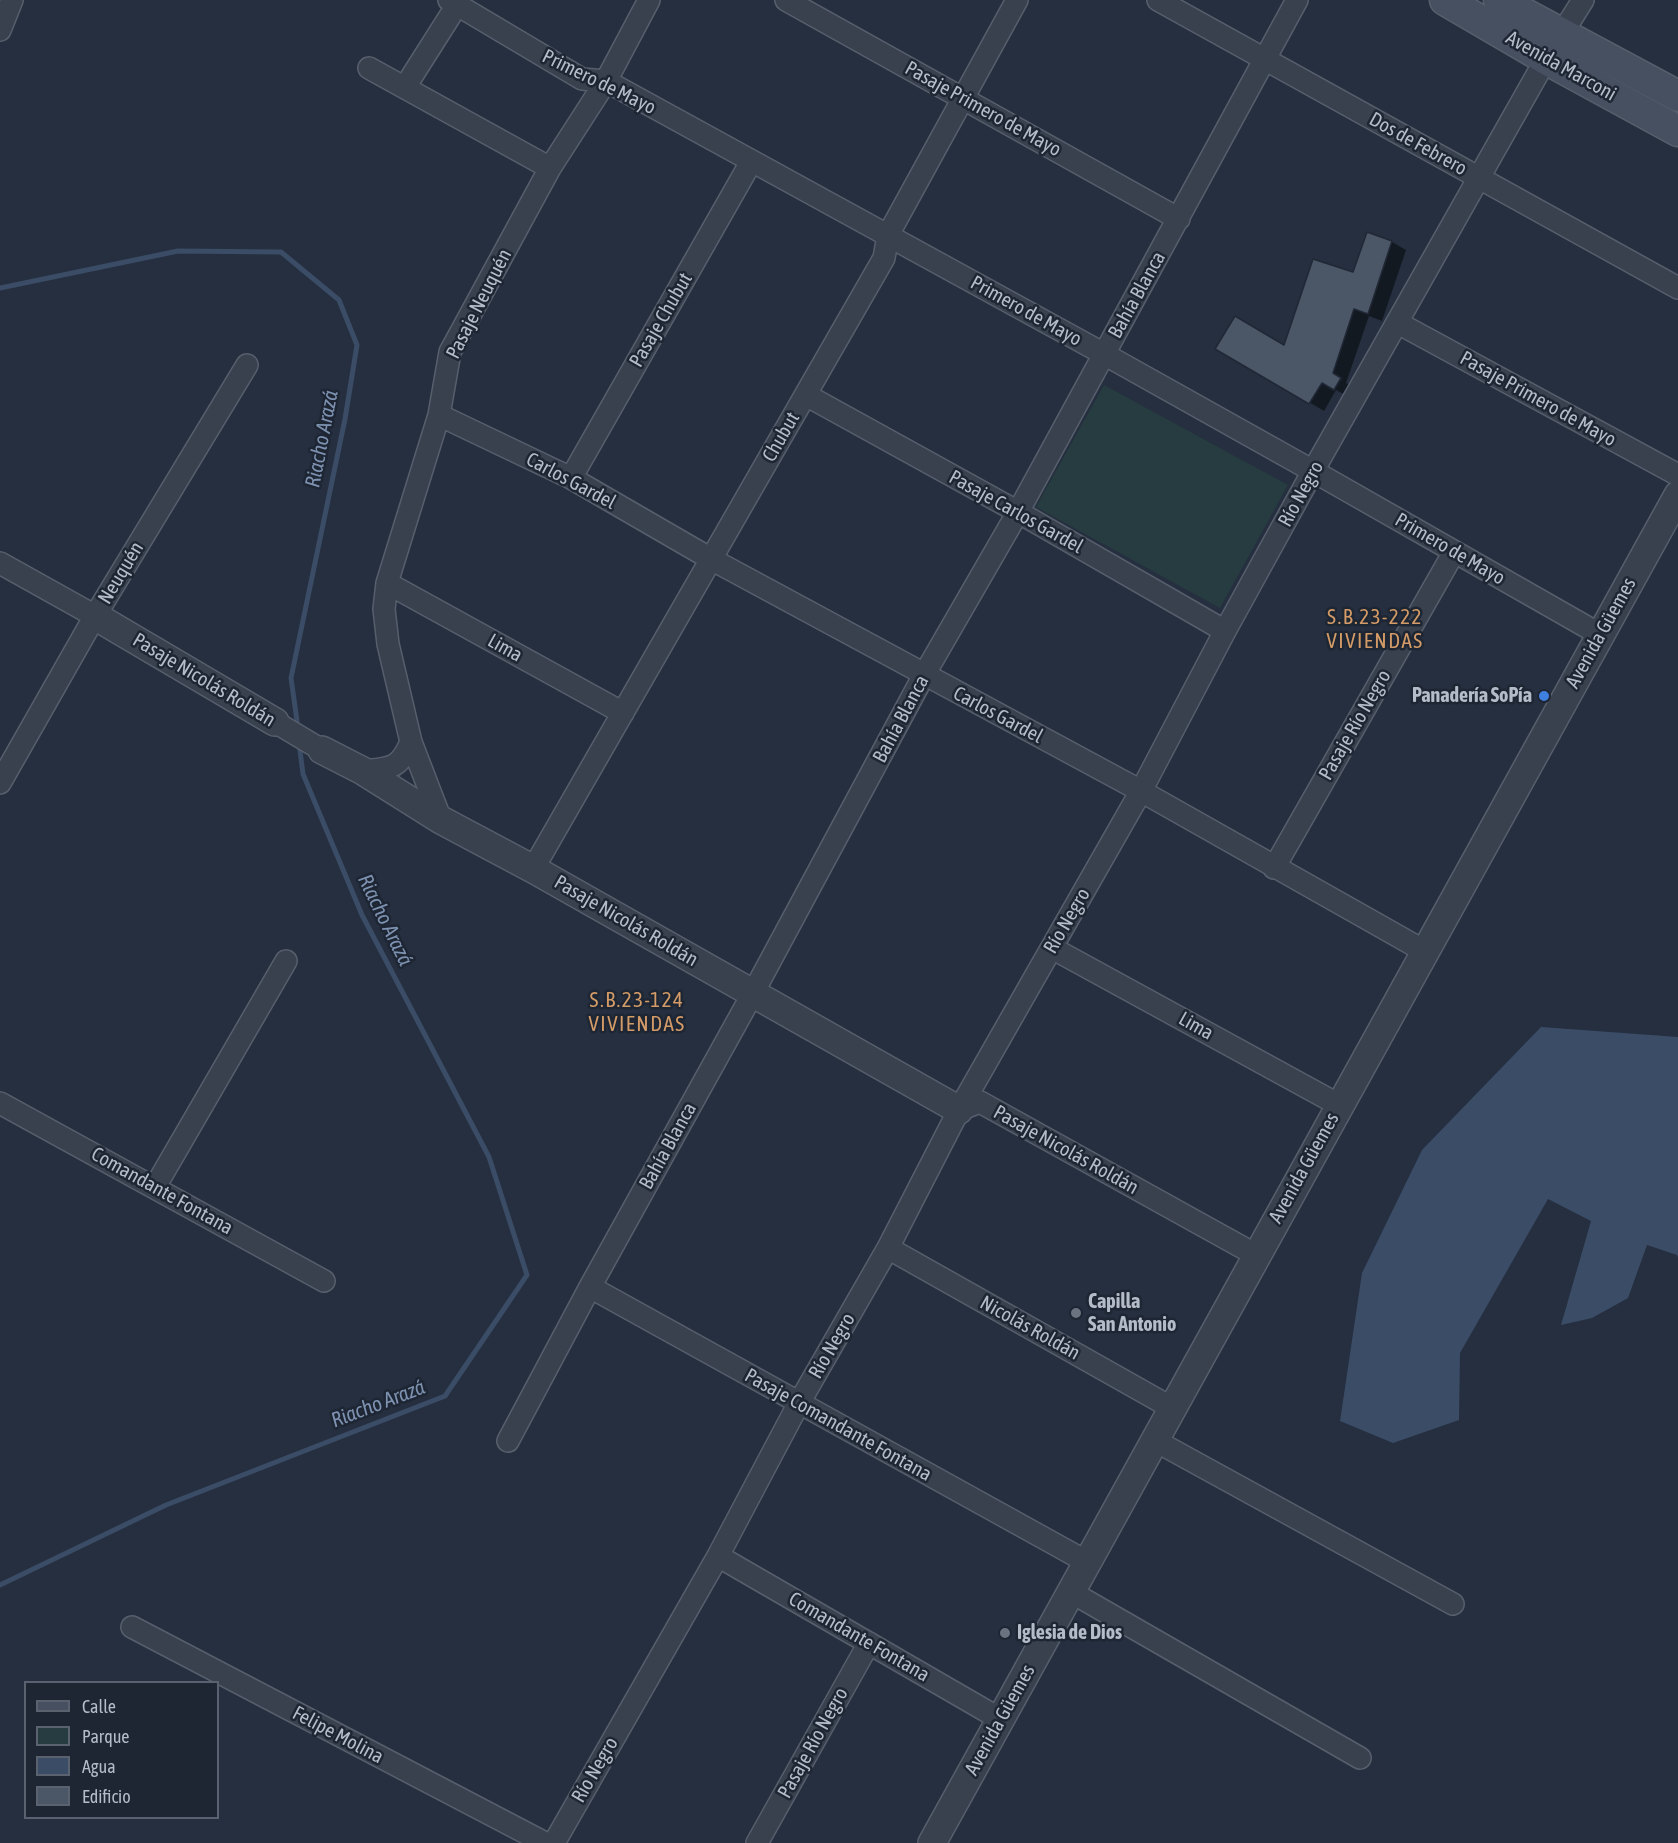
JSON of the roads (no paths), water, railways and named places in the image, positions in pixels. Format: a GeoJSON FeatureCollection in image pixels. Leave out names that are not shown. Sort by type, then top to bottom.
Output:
{"type":"FeatureCollection","features":[{"type":"Feature","properties":{"kind":"main road","name":"Avenida Marconi"},"geometry":{"type":"LineString","coordinates":[[1444,0],[1678,131]]}},
{"type":"Feature","properties":{"kind":"main road","name":"Avenida Marconi"},"geometry":{"type":"LineString","coordinates":[[1498,0],[1678,96]]}},
{"type":"Feature","properties":{"kind":"street"},"geometry":{"type":"LineString","coordinates":[[0,30],[12,0]]}},
{"type":"Feature","properties":{"kind":"street","name":"Pasaje Neuquén"},"geometry":{"type":"LineString","coordinates":[[441,820],[411,742],[388,644],[384,609],[387,583],[439,415],[450,352],[550,168],[606,81],[649,0]]}},
{"type":"Feature","properties":{"kind":"street","name":"Pasaje Primero de Mayo"},"geometry":{"type":"LineString","coordinates":[[786,0],[1179,219]]}},
{"type":"Feature","properties":{"kind":"street","name":"Chubut"},"geometry":{"type":"LineString","coordinates":[[533,869],[884,258],[888,235],[1017,0]]}},
{"type":"Feature","properties":{"kind":"street","name":"Dos de Febrero"},"geometry":{"type":"LineString","coordinates":[[1158,0],[1678,288]]}},
{"type":"Feature","properties":{"kind":"street","name":"Bahía Blanca"},"geometry":{"type":"LineString","coordinates":[[508,1441],[924,675],[1018,512],[1298,0]]}},
{"type":"Feature","properties":{"kind":"street","name":"Río Negro"},"geometry":{"type":"LineString","coordinates":[[554,1843],[718,1556],[799,1403],[888,1248],[959,1110],[1141,791],[1313,471],[1546,59],[1583,0]]}},
{"type":"Feature","properties":{"kind":"street"},"geometry":{"type":"LineString","coordinates":[[405,87],[453,2]]}},
{"type":"Feature","properties":{"kind":"street","name":"Primero de Mayo"},"geometry":{"type":"LineString","coordinates":[[453,2],[582,79],[606,81],[1104,354],[1599,634]]}},
{"type":"Feature","properties":{"kind":"street"},"geometry":{"type":"LineString","coordinates":[[369,68],[550,168]]}},
{"type":"Feature","properties":{"kind":"street","name":"Pasaje Chubut"},"geometry":{"type":"LineString","coordinates":[[571,478],[751,162]]}},
{"type":"Feature","properties":{"kind":"street","name":"Pasaje Primero de Mayo"},"geometry":{"type":"LineString","coordinates":[[1398,323],[1678,475]]}},
{"type":"Feature","properties":{"kind":"street","name":"Neuquén"},"geometry":{"type":"LineString","coordinates":[[0,783],[95,616],[247,365]]}},
{"type":"Feature","properties":{"kind":"street","name":"Pasaje Carlos Gardel"},"geometry":{"type":"LineString","coordinates":[[806,395],[1018,512],[1225,631]]}},
{"type":"Feature","properties":{"kind":"street","name":"Carlos Gardel"},"geometry":{"type":"LineString","coordinates":[[439,415],[571,478],[711,559],[1141,791],[1426,952]]}},
{"type":"Feature","properties":{"kind":"street","name":"Avenida Güemes"},"geometry":{"type":"LineString","coordinates":[[932,1843],[1339,1105],[1426,952],[1599,634],[1678,495]]}},
{"type":"Feature","properties":{"kind":"street","name":"Pasaje Río Negro"},"geometry":{"type":"LineString","coordinates":[[1274,868],[1454,552]]}},
{"type":"Feature","properties":{"kind":"street","name":"Pasaje Nicolás Roldán"},"geometry":{"type":"LineString","coordinates":[[0,563],[95,616],[321,750],[363,771],[441,820],[533,869],[959,1110],[980,1102],[1256,1255]]}},
{"type":"Feature","properties":{"kind":"street","name":"Lima"},"geometry":{"type":"LineString","coordinates":[[387,583],[623,713]]}},
{"type":"Feature","properties":{"kind":"street"},"geometry":{"type":"LineString","coordinates":[[363,771],[386,769],[403,760],[411,742]]}},
{"type":"Feature","properties":{"kind":"street","name":"Lima"},"geometry":{"type":"LineString","coordinates":[[1052,948],[1339,1105]]}},
{"type":"Feature","properties":{"kind":"street"},"geometry":{"type":"LineString","coordinates":[[155,1187],[286,961]]}},
{"type":"Feature","properties":{"kind":"street","name":"Comandante Fontana"},"geometry":{"type":"LineString","coordinates":[[0,1103],[324,1281]]}},
{"type":"Feature","properties":{"kind":"street","name":"Nicolás Roldán"},"geometry":{"type":"LineString","coordinates":[[888,1248],[1172,1408]]}},
{"type":"Feature","properties":{"kind":"street","name":"Pasaje Comandante Fontana"},"geometry":{"type":"LineString","coordinates":[[590,1287],[1087,1562]]}},
{"type":"Feature","properties":{"kind":"street"},"geometry":{"type":"LineString","coordinates":[[1154,1440],[1454,1604]]}},
{"type":"Feature","properties":{"kind":"street","name":"Comandante Fontana"},"geometry":{"type":"LineString","coordinates":[[718,1556],[1000,1719]]}},
{"type":"Feature","properties":{"kind":"street"},"geometry":{"type":"LineString","coordinates":[[1071,1592],[1360,1758]]}},
{"type":"Feature","properties":{"kind":"street","name":"Felipe Molina"},"geometry":{"type":"LineString","coordinates":[[132,1627],[545,1843]]}},
{"type":"Feature","properties":{"kind":"street","name":"Pasaje Río Negro"},"geometry":{"type":"LineString","coordinates":[[757,1843],[869,1643]]}},
{"type":"Feature","properties":{"kind":"water"},"geometry":{"type":"Polygon","coordinates":[[[1541,1027],[1678,1037],[1678,1257],[1647,1245],[1628,1298],[1592,1318],[1561,1325],[1591,1221],[1548,1199],[1460,1353],[1459,1420],[1393,1443],[1340,1421],[1362,1273],[1422,1150],[1541,1027]]]}},
{"type":"Feature","properties":{"kind":"waterway","name":"Riacho Arazá"},"geometry":{"type":"LineString","coordinates":[[0,288],[178,251],[281,252],[339,300],[357,345],[345,419],[291,678],[298,728]]}},
{"type":"Feature","properties":{"kind":"waterway","name":"Riacho Arazá"},"geometry":{"type":"LineString","coordinates":[[0,1585],[166,1505],[445,1396],[527,1275],[489,1157],[362,915],[303,774],[299,743]]}},
{"type":"Feature","properties":{"kind":"place","name":"Panadería SoPía"},"geometry":{"type":"Point","coordinates":[1544,696]}},
{"type":"Feature","properties":{"kind":"place","name":"Capilla San Antonio"},"geometry":{"type":"Point","coordinates":[1076,1313]}},
{"type":"Feature","properties":{"kind":"place","name":"Iglesia de Dios"},"geometry":{"type":"Point","coordinates":[1005,1633]}},
{"type":"Feature","properties":{"kind":"district","name":"S.B.23-222 VIVIENDAS"},"geometry":{"type":"Point","coordinates":[1375,629]}},
{"type":"Feature","properties":{"kind":"district","name":"S.B.23-124 VIVIENDAS"},"geometry":{"type":"Point","coordinates":[637,1012]}}]}
